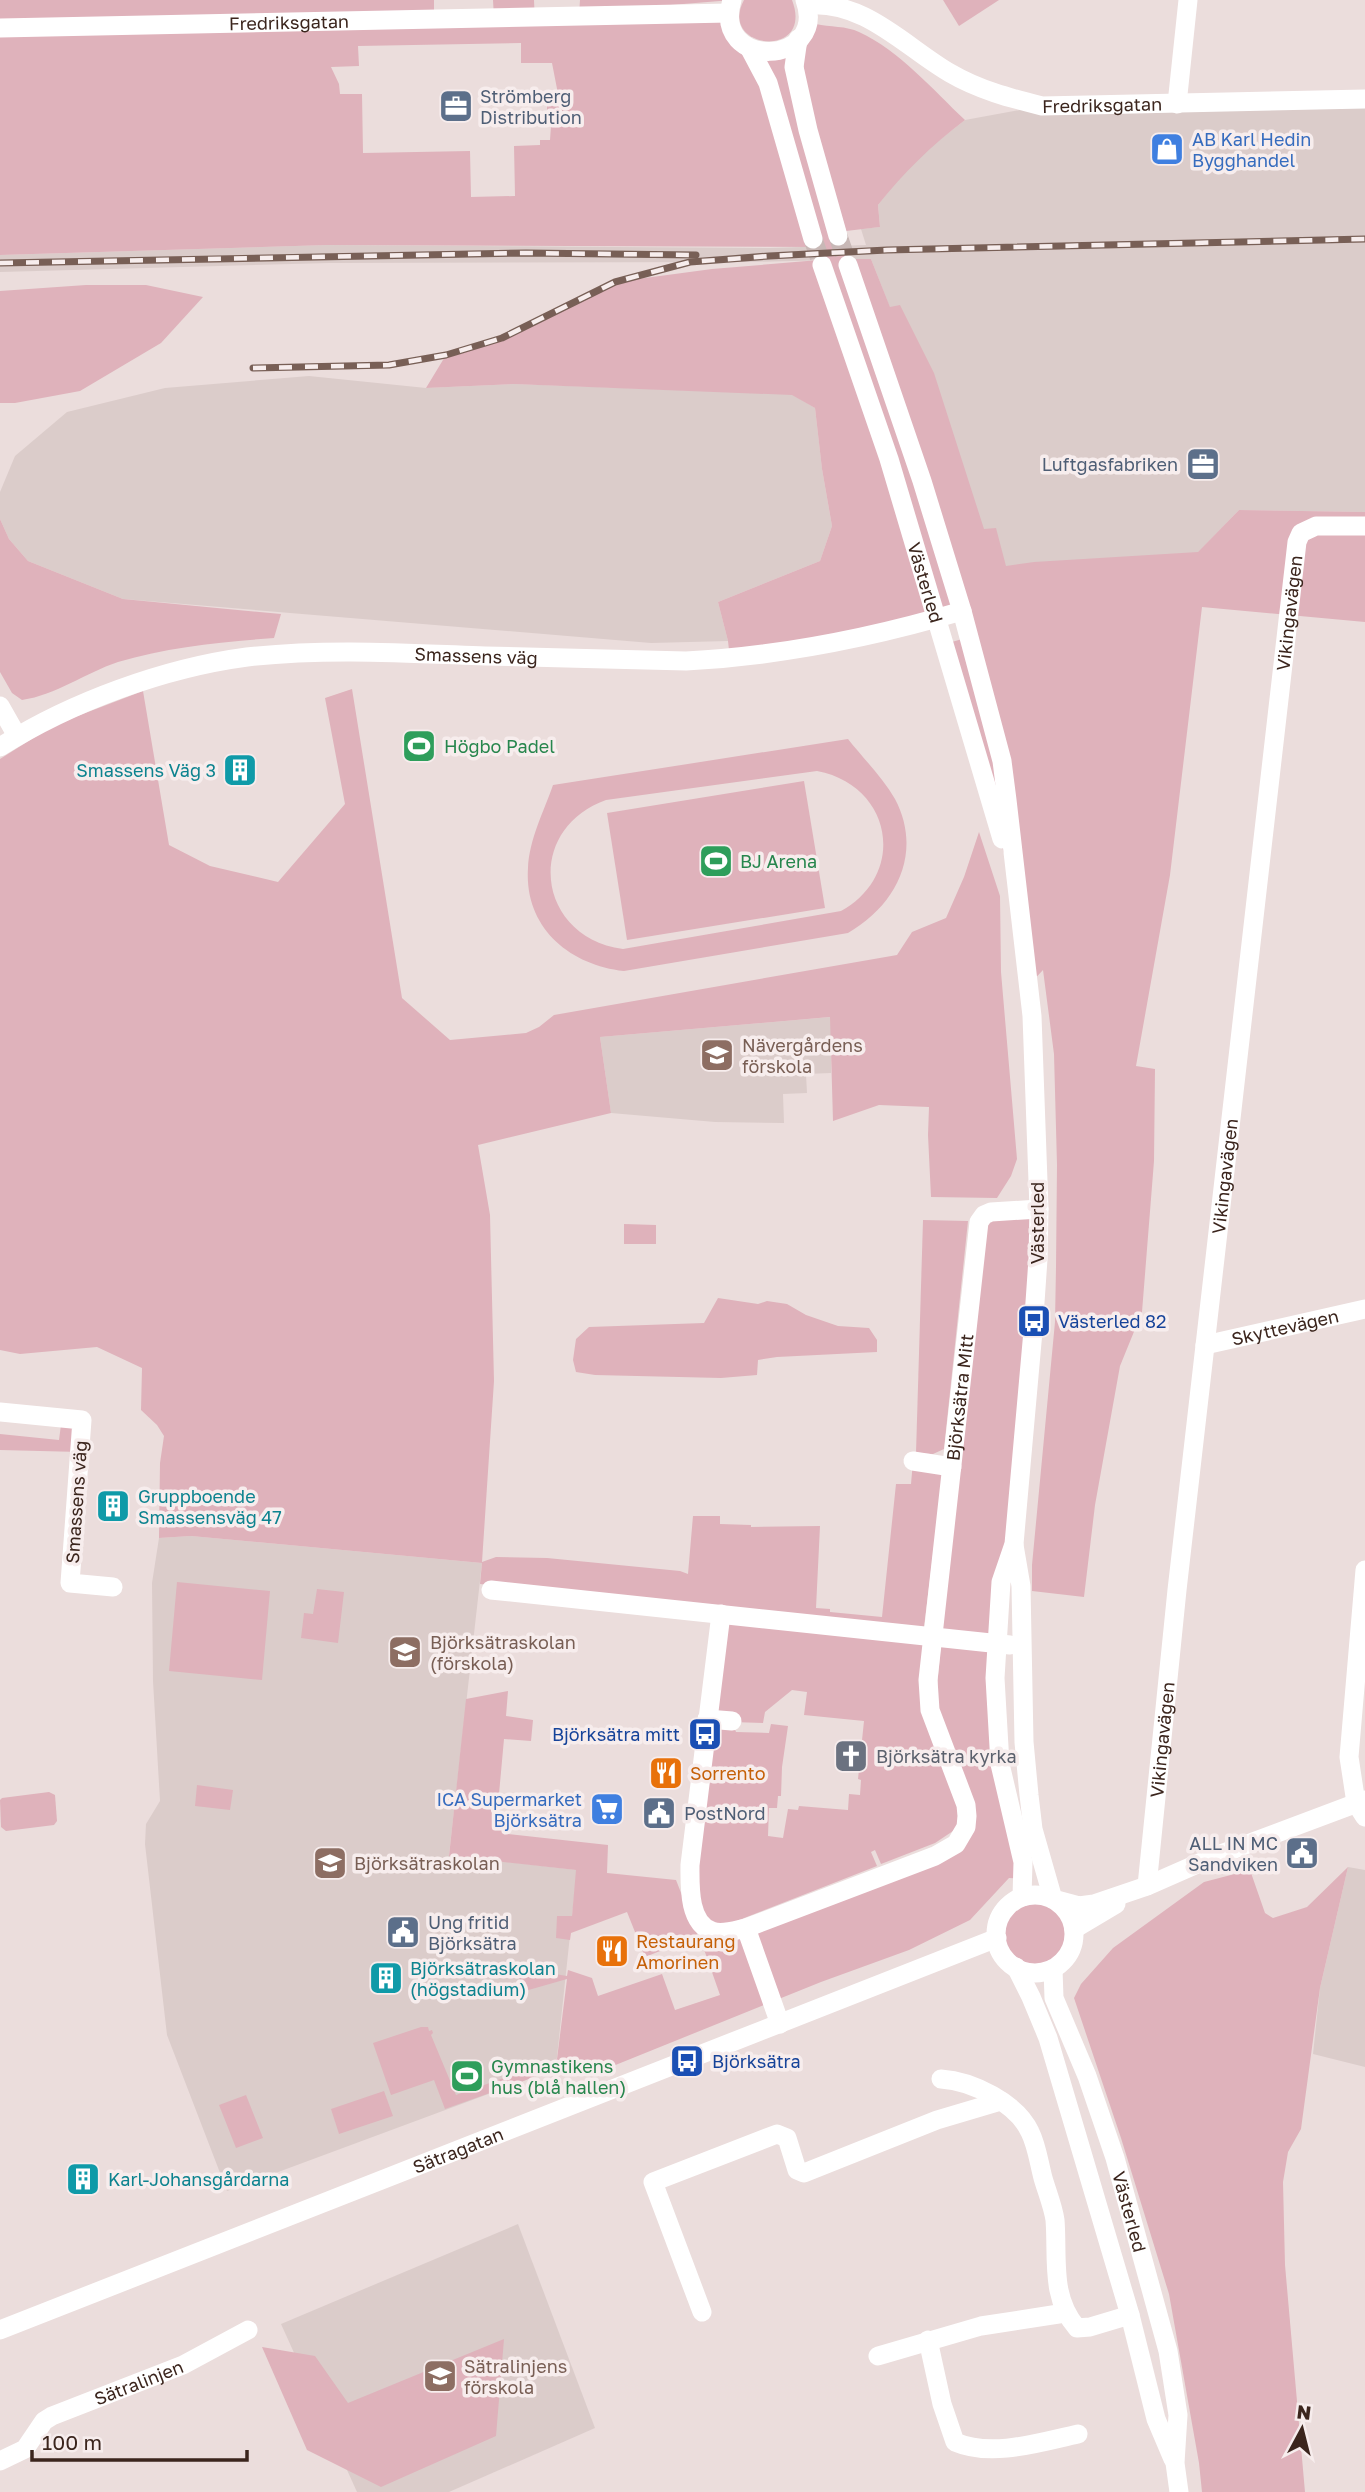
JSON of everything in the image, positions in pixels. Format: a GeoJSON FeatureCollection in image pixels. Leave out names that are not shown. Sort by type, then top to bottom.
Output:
{"type":"FeatureCollection","features":[{"type":"Feature","properties":{"kind":"street"},"geometry":{"type":"LineString","coordinates":[[1177,104],[1188,0]]}},
{"type":"Feature","properties":{"kind":"street","name":"Fredriksgatan"},"geometry":{"type":"LineString","coordinates":[[807,6],[822,2],[843,5],[888,28],[950,73],[1000,95],[1042,106],[1365,99]]}},
{"type":"Feature","properties":{"kind":"street"},"geometry":{"type":"LineString","coordinates":[[731,5],[730,24],[750,49],[768,83],[813,239]]}},
{"type":"Feature","properties":{"kind":"street","name":"Fredriksgatan"},"geometry":{"type":"LineString","coordinates":[[0,28],[731,5]]}},
{"type":"Feature","properties":{"kind":"street"},"geometry":{"type":"LineString","coordinates":[[807,6],[807,22],[798,39],[794,67],[808,130],[838,236]]}},
{"type":"Feature","properties":{"kind":"street"},"geometry":{"type":"LineString","coordinates":[[750,49],[777,52],[798,39]]}},
{"type":"Feature","properties":{"kind":"street","name":"Västerled"},"geometry":{"type":"LineString","coordinates":[[848,264],[922,481],[962,611],[1002,761],[1032,1016],[1038,1259],[1014,1544],[1001,1582],[995,1678],[1000,1764],[1023,1862],[1022,1897]]}},
{"type":"Feature","properties":{"kind":"street","name":"Västerled"},"geometry":{"type":"LineString","coordinates":[[822,265],[888,459],[937,618],[989,793],[1018,903]]}},
{"type":"Feature","properties":{"kind":"street","name":"Vikingavägen"},"geometry":{"type":"LineString","coordinates":[[1147,1886],[1177,1590],[1297,542],[1301,533],[1316,526],[1365,526]]}},
{"type":"Feature","properties":{"kind":"street","name":"Smassens väg"},"geometry":{"type":"LineString","coordinates":[[0,747],[17,736],[120,688],[245,657],[345,651],[685,661],[733,659],[849,641],[962,611]]}},
{"type":"Feature","properties":{"kind":"street"},"geometry":{"type":"LineString","coordinates":[[0,706],[17,736]]}},
{"type":"Feature","properties":{"kind":"street","name":"Björksätra Mitt"},"geometry":{"type":"LineString","coordinates":[[720,1614],[691,1865],[690,1892],[698,1917],[708,1930],[716,1932],[746,1928],[950,1849],[966,1827],[966,1805],[928,1698],[979,1222],[984,1215],[991,1212],[1038,1209]]}},
{"type":"Feature","properties":{"kind":"street","name":"Skyttevägen"},"geometry":{"type":"LineString","coordinates":[[1205,1345],[1365,1308]]}},
{"type":"Feature","properties":{"kind":"street","name":"Smassens väg"},"geometry":{"type":"LineString","coordinates":[[0,1412],[82,1420],[70,1583],[113,1587]]}},
{"type":"Feature","properties":{"kind":"street"},"geometry":{"type":"LineString","coordinates":[[913,1461],[952,1467]]}},
{"type":"Feature","properties":{"kind":"street","name":"Västerled"},"geometry":{"type":"LineString","coordinates":[[1014,1544],[1021,1586],[1024,1742],[1028,1795],[1033,1829],[1053,1899]]}},
{"type":"Feature","properties":{"kind":"street"},"geometry":{"type":"LineString","coordinates":[[1053,1899],[1065,1908],[1074,1929],[1070,1952],[1053,1969],[1028,1972],[1016,1967],[1003,1955],[997,1931],[1007,1907],[1022,1897],[1034,1895],[1053,1899],[1084,1906],[1147,1886],[1222,1854],[1362,1807],[1350,1777],[1349,1743],[1365,1570]]}},
{"type":"Feature","properties":{"kind":"street"},"geometry":{"type":"LineString","coordinates":[[491,1590],[1022,1646]]}},
{"type":"Feature","properties":{"kind":"street"},"geometry":{"type":"LineString","coordinates":[[707,1719],[732,1721]]}},
{"type":"Feature","properties":{"kind":"street"},"geometry":{"type":"LineString","coordinates":[[1074,1929],[1147,1886]]}},
{"type":"Feature","properties":{"kind":"street"},"geometry":{"type":"LineString","coordinates":[[746,1928],[780,2024]]}},
{"type":"Feature","properties":{"kind":"street","name":"Sätragatan"},"geometry":{"type":"LineString","coordinates":[[0,2330],[780,2024],[916,1969],[997,1931]]}},
{"type":"Feature","properties":{"kind":"street","name":"Västerled"},"geometry":{"type":"LineString","coordinates":[[1016,1967],[1048,2038],[1130,2315],[1156,2419],[1175,2463]]}},
{"type":"Feature","properties":{"kind":"street","name":"Västerled"},"geometry":{"type":"LineString","coordinates":[[1053,1969],[1054,1998],[1087,2076],[1115,2158],[1161,2325],[1178,2415],[1175,2463],[1179,2492]]}},
{"type":"Feature","properties":{"kind":"street"},"geometry":{"type":"LineString","coordinates":[[941,2079],[957,2080],[1010,2105],[1030,2131],[1055,2217],[1056,2271],[1060,2303],[1077,2328],[1090,2327],[1130,2315]]}},
{"type":"Feature","properties":{"kind":"street"},"geometry":{"type":"LineString","coordinates":[[702,2312],[653,2182],[777,2134],[787,2138],[797,2169],[804,2173],[937,2120],[1001,2101]]}},
{"type":"Feature","properties":{"kind":"street"},"geometry":{"type":"LineString","coordinates":[[878,2356],[981,2326],[1065,2313]]}},
{"type":"Feature","properties":{"kind":"street","name":"Sätralinjen"},"geometry":{"type":"LineString","coordinates":[[0,2461],[25,2449],[44,2421],[52,2416],[183,2365],[248,2330]]}},
{"type":"Feature","properties":{"kind":"street"},"geometry":{"type":"LineString","coordinates":[[928,2340],[942,2404],[956,2442],[977,2448],[1008,2446],[1078,2434]]}},
{"type":"Feature","properties":{"kind":"shaded area"},"geometry":{"type":"Polygon","coordinates":[[[0,0],[434,0],[434,19],[494,18],[493,0],[534,0],[535,24],[579,16],[580,0],[732,0],[622,9],[729,13],[736,35],[784,50],[846,259],[871,259],[890,307],[900,305],[934,373],[984,529],[996,528],[1006,566],[1198,552],[1239,510],[1365,512],[1365,622],[1202,607],[1170,875],[1136,1066],[1155,1069],[1154,1161],[1142,1312],[1120,1366],[1095,1505],[1084,1597],[1032,1591],[1032,1565],[1055,1322],[1057,1165],[1054,1054],[1043,970],[1029,985],[1018,903],[945,644],[969,637],[962,611],[730,659],[718,602],[820,561],[832,526],[815,408],[792,395],[513,384],[426,388],[446,355],[502,338],[615,282],[712,269],[819,260],[815,247],[327,245],[0,255],[0,0]],[[521,43],[358,46],[359,66],[331,67],[339,84],[340,94],[362,94],[363,153],[470,151],[471,197],[515,196],[514,146],[540,145],[540,140],[550,140],[551,126],[540,125],[540,114],[547,114],[547,100],[559,99],[552,63],[521,63],[521,43]]]}},
{"type":"Feature","properties":{"kind":"shaded area"},"geometry":{"type":"Polygon","coordinates":[[[744,0],[792,0],[795,19],[790,32],[780,40],[753,38],[743,30],[739,17],[744,0]]]}},
{"type":"Feature","properties":{"kind":"shaded area"},"geometry":{"type":"Polygon","coordinates":[[[943,0],[999,0],[959,26],[943,0]]]}},
{"type":"Feature","properties":{"kind":"shaded area"},"geometry":{"type":"Polygon","coordinates":[[[816,24],[854,30],[874,40],[915,72],[965,120],[918,160],[878,205],[880,227],[846,231],[806,95],[803,55],[816,24]]]}},
{"type":"Feature","properties":{"kind":"shaded area"},"geometry":{"type":"Polygon","coordinates":[[[1365,99],[1365,512],[1239,510],[1181,570],[1006,629],[871,259],[329,263],[0,272],[0,255],[327,245],[770,248],[866,245],[861,229],[880,227],[878,205],[902,174],[929,148],[965,120],[1042,106],[1365,99]]]}},
{"type":"Feature","properties":{"kind":"shaded area"},"geometry":{"type":"Polygon","coordinates":[[[86,285],[146,285],[203,297],[161,343],[80,391],[15,403],[0,403],[0,291],[86,285]]]}},
{"type":"Feature","properties":{"kind":"shaded area"},"geometry":{"type":"Polygon","coordinates":[[[309,376],[426,388],[513,384],[792,394],[815,408],[832,526],[820,561],[718,602],[728,641],[651,643],[123,599],[28,561],[9,539],[0,519],[0,492],[15,456],[67,412],[165,388],[309,376]]]}},
{"type":"Feature","properties":{"kind":"shaded area"},"geometry":{"type":"Polygon","coordinates":[[[0,519],[9,539],[28,561],[123,599],[281,614],[274,638],[156,652],[118,662],[47,694],[22,700],[12,693],[0,672],[0,519]]]}},
{"type":"Feature","properties":{"kind":"shaded area"},"geometry":{"type":"Polygon","coordinates":[[[352,689],[402,998],[450,1040],[526,1033],[554,1015],[897,955],[912,932],[946,918],[964,877],[979,832],[1000,896],[1001,972],[1017,1159],[1011,1176],[997,1198],[931,1197],[929,1107],[879,1105],[833,1121],[830,1017],[600,1037],[611,1113],[478,1145],[490,1215],[494,1381],[482,1562],[496,1557],[547,1558],[688,1574],[693,1516],[720,1516],[720,1524],[751,1527],[820,1526],[816,1608],[882,1617],[896,1484],[911,1484],[913,1461],[944,1466],[924,1627],[704,1608],[480,1584],[482,1563],[191,1536],[159,1538],[160,1463],[164,1436],[141,1410],[142,1368],[97,1347],[20,1354],[0,1350],[0,759],[54,725],[143,691],[169,845],[210,866],[278,882],[345,804],[325,698],[352,689]]]}},
{"type":"Feature","properties":{"kind":"shaded area"},"geometry":{"type":"Polygon","coordinates":[[[848,739],[895,799],[903,819],[905,857],[892,892],[880,908],[848,933],[624,971],[604,967],[585,961],[568,951],[542,925],[534,908],[529,889],[529,857],[553,785],[848,739]],[[817,771],[606,800],[579,815],[562,834],[552,857],[551,882],[558,905],[572,925],[594,941],[623,949],[841,911],[862,895],[876,875],[883,854],[882,832],[875,812],[862,794],[842,780],[817,771]]]}},
{"type":"Feature","properties":{"kind":"shaded area","name":"BJ Arena"},"geometry":{"type":"Polygon","coordinates":[[[804,781],[825,908],[627,940],[607,813],[804,781]]]}},
{"type":"Feature","properties":{"kind":"shaded area","name":"Nävergårdens förskola"},"geometry":{"type":"Polygon","coordinates":[[[831,1017],[831,1073],[806,1074],[807,1093],[783,1094],[784,1123],[715,1122],[611,1113],[600,1037],[831,1017]]]}},
{"type":"Feature","properties":{"kind":"shaded area"},"geometry":{"type":"Polygon","coordinates":[[[1039,1209],[995,1677],[1024,1879],[1009,1878],[970,1920],[909,1950],[821,1982],[613,2066],[598,2069],[573,2063],[556,2066],[526,2080],[445,2109],[434,2080],[391,2095],[373,2043],[421,2027],[432,2030],[431,2035],[456,2095],[557,2059],[567,1979],[525,1991],[517,1973],[530,1970],[567,1976],[568,1970],[592,1978],[598,1996],[662,1974],[675,2010],[720,1995],[700,1938],[967,1834],[934,1721],[979,1222],[1039,1209]]]}},
{"type":"Feature","properties":{"kind":"shaded area"},"geometry":{"type":"Polygon","coordinates":[[[923,1220],[968,1221],[944,1449],[933,1454],[916,1453],[923,1220]]]}},
{"type":"Feature","properties":{"kind":"shaded area"},"geometry":{"type":"Polygon","coordinates":[[[624,1224],[656,1225],[656,1244],[624,1244],[624,1224]]]}},
{"type":"Feature","properties":{"kind":"shaded area"},"geometry":{"type":"Polygon","coordinates":[[[718,1298],[758,1304],[767,1301],[787,1304],[806,1315],[838,1326],[869,1328],[877,1340],[877,1352],[758,1360],[757,1375],[721,1378],[595,1375],[576,1372],[573,1360],[576,1339],[589,1327],[704,1323],[718,1298]]]}},
{"type":"Feature","properties":{"kind":"shaded area"},"geometry":{"type":"Polygon","coordinates":[[[62,1417],[81,1439],[80,1452],[0,1450],[0,1434],[59,1440],[62,1417]]]}},
{"type":"Feature","properties":{"kind":"shaded area","name":"Björksätraskolan"},"geometry":{"type":"Polygon","coordinates":[[[191,1536],[482,1563],[449,1855],[577,1870],[556,2066],[526,2080],[227,2191],[167,2035],[145,1844],[146,1824],[160,1801],[153,1681],[152,1583],[159,1538],[191,1536]]]}},
{"type":"Feature","properties":{"kind":"shaded area"},"geometry":{"type":"Polygon","coordinates":[[[177,1582],[270,1591],[262,1680],[169,1671],[177,1582]]]}},
{"type":"Feature","properties":{"kind":"shaded area"},"geometry":{"type":"Polygon","coordinates":[[[317,1589],[344,1592],[338,1643],[301,1638],[304,1613],[313,1614],[317,1589]]]}},
{"type":"Feature","properties":{"kind":"shaded area"},"geometry":{"type":"Polygon","coordinates":[[[721,1614],[927,1636],[921,1689],[960,1811],[956,1829],[935,1843],[881,1864],[875,1850],[871,1852],[877,1866],[711,1931],[693,1904],[721,1614]],[[792,1690],[765,1712],[763,1723],[732,1722],[736,1732],[769,1733],[771,1724],[788,1726],[781,1796],[778,1796],[777,1808],[769,1808],[768,1836],[783,1838],[788,1809],[798,1810],[799,1806],[848,1810],[849,1794],[860,1795],[861,1780],[858,1779],[864,1721],[804,1715],[807,1692],[792,1690]]]}},
{"type":"Feature","properties":{"kind":"shaded area"},"geometry":{"type":"Polygon","coordinates":[[[508,1691],[506,1716],[533,1720],[531,1741],[504,1739],[496,1827],[508,1828],[508,1834],[608,1845],[607,1873],[676,1880],[698,1936],[645,1957],[627,1912],[571,1933],[570,1940],[556,1938],[557,1916],[572,1916],[576,1870],[449,1856],[466,1699],[508,1691]]]}},
{"type":"Feature","properties":{"kind":"shaded area"},"geometry":{"type":"Polygon","coordinates":[[[197,1785],[233,1790],[230,1810],[195,1806],[197,1785]]]}},
{"type":"Feature","properties":{"kind":"shaded area"},"geometry":{"type":"Polygon","coordinates":[[[49,1792],[55,1795],[57,1821],[54,1825],[6,1831],[1,1827],[2,1798],[49,1792]]]}},
{"type":"Feature","properties":{"kind":"shaded area"},"geometry":{"type":"Polygon","coordinates":[[[1348,1867],[1365,1870],[1365,2067],[1313,2054],[1320,1988],[1348,1867]]]}},
{"type":"Feature","properties":{"kind":"shaded area"},"geometry":{"type":"Polygon","coordinates":[[[1348,1867],[1320,1988],[1301,2129],[1288,2152],[1283,2182],[1285,2265],[1305,2492],[1202,2492],[1169,2294],[1074,1998],[1081,1984],[1113,1948],[1204,1882],[1250,1870],[1265,1913],[1273,1918],[1307,1907],[1348,1867]]]}},
{"type":"Feature","properties":{"kind":"shaded area"},"geometry":{"type":"Polygon","coordinates":[[[1035,1895],[1050,1898],[1062,1907],[1071,1919],[1074,1934],[1071,1949],[1062,1961],[1050,1970],[1035,1973],[1020,1970],[1008,1961],[999,1949],[996,1934],[999,1919],[1008,1907],[1020,1898],[1035,1895]]]}},
{"type":"Feature","properties":{"kind":"shaded area"},"geometry":{"type":"Polygon","coordinates":[[[384,2091],[393,2116],[339,2134],[331,2109],[384,2091]]]}},
{"type":"Feature","properties":{"kind":"shaded area"},"geometry":{"type":"Polygon","coordinates":[[[246,2095],[263,2138],[236,2148],[219,2105],[246,2095]]]}},
{"type":"Feature","properties":{"kind":"shaded area","name":"Sätralinjens förskola"},"geometry":{"type":"Polygon","coordinates":[[[518,2224],[595,2428],[449,2492],[357,2492],[281,2324],[518,2224]]]}},
{"type":"Feature","properties":{"kind":"shaded area"},"geometry":{"type":"Polygon","coordinates":[[[504,2339],[496,2436],[381,2487],[307,2450],[262,2347],[315,2356],[348,2403],[504,2339]]]}},
{"type":"Feature","properties":{"kind":"tunnel"},"geometry":{"type":"LineString","coordinates":[[838,236],[848,265]]}},
{"type":"Feature","properties":{"kind":"tunnel"},"geometry":{"type":"LineString","coordinates":[[813,239],[822,265]]}},
{"type":"Feature","properties":{"kind":"railway"},"geometry":{"type":"LineString","coordinates":[[253,368],[389,365],[446,355],[502,338],[615,282],[690,262],[887,250],[1365,239]]}},
{"type":"Feature","properties":{"kind":"railway"},"geometry":{"type":"LineString","coordinates":[[0,263],[526,253],[696,255]]}},
{"type":"Feature","properties":{"kind":"place","name":"Strömberg Distribution"},"geometry":{"type":"Point","coordinates":[456,106]}},
{"type":"Feature","properties":{"kind":"place","name":"AB Karl Hedin Bygghandel"},"geometry":{"type":"Point","coordinates":[1167,149]}},
{"type":"Feature","properties":{"kind":"place","name":"Luftgasfabriken"},"geometry":{"type":"Point","coordinates":[1203,464]}},
{"type":"Feature","properties":{"kind":"place","name":"Högbo Padel"},"geometry":{"type":"Point","coordinates":[419,746]}},
{"type":"Feature","properties":{"kind":"place","name":"Smassens Väg 3"},"geometry":{"type":"Point","coordinates":[240,770]}},
{"type":"Feature","properties":{"kind":"place","name":"BJ Arena"},"geometry":{"type":"Point","coordinates":[716,861]}},
{"type":"Feature","properties":{"kind":"place","name":"Nävergårdens förskola"},"geometry":{"type":"Point","coordinates":[717,1055]}},
{"type":"Feature","properties":{"kind":"place","name":"Västerled 82"},"geometry":{"type":"Point","coordinates":[1034,1321]}},
{"type":"Feature","properties":{"kind":"place","name":"Gruppboende Smassensväg 47"},"geometry":{"type":"Point","coordinates":[113,1506]}},
{"type":"Feature","properties":{"kind":"place","name":"Björksätraskolan (förskola)"},"geometry":{"type":"Point","coordinates":[405,1652]}},
{"type":"Feature","properties":{"kind":"place","name":"Björksätra mitt"},"geometry":{"type":"Point","coordinates":[705,1734]}},
{"type":"Feature","properties":{"kind":"place","name":"Björksätra kyrka"},"geometry":{"type":"Point","coordinates":[851,1756]}},
{"type":"Feature","properties":{"kind":"place","name":"Sorrento"},"geometry":{"type":"Point","coordinates":[666,1773]}},
{"type":"Feature","properties":{"kind":"place","name":"ICA Supermarket Björksätra"},"geometry":{"type":"Point","coordinates":[607,1809]}},
{"type":"Feature","properties":{"kind":"place","name":"PostNord"},"geometry":{"type":"Point","coordinates":[659,1813]}},
{"type":"Feature","properties":{"kind":"place","name":"ALL IN MC Sandviken"},"geometry":{"type":"Point","coordinates":[1302,1853]}},
{"type":"Feature","properties":{"kind":"place","name":"Björksätraskolan"},"geometry":{"type":"Point","coordinates":[330,1863]}},
{"type":"Feature","properties":{"kind":"place","name":"Ung fritid Björksätra"},"geometry":{"type":"Point","coordinates":[403,1932]}},
{"type":"Feature","properties":{"kind":"place","name":"Restaurang Amorinen"},"geometry":{"type":"Point","coordinates":[612,1951]}},
{"type":"Feature","properties":{"kind":"place","name":"Björksätraskolan (högstadium)"},"geometry":{"type":"Point","coordinates":[386,1978]}},
{"type":"Feature","properties":{"kind":"place","name":"Björksätra"},"geometry":{"type":"Point","coordinates":[687,2061]}},
{"type":"Feature","properties":{"kind":"place","name":"Gymnastikens hus (blå hallen)"},"geometry":{"type":"Point","coordinates":[467,2076]}},
{"type":"Feature","properties":{"kind":"place","name":"Karl-Johansgårdarna"},"geometry":{"type":"Point","coordinates":[83,2179]}},
{"type":"Feature","properties":{"kind":"place","name":"Sätralinjens förskola"},"geometry":{"type":"Point","coordinates":[440,2376]}}]}
